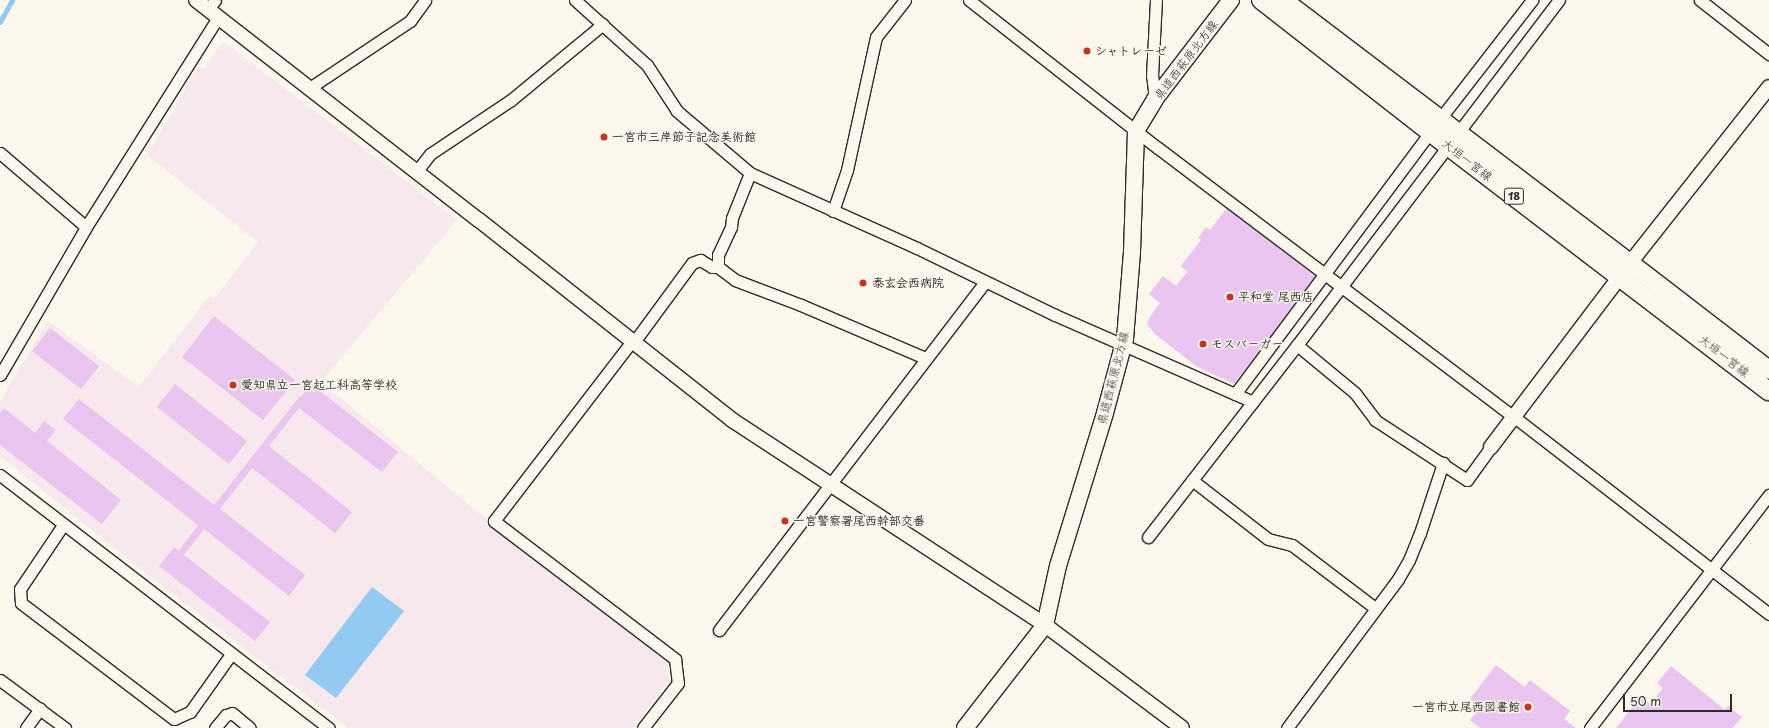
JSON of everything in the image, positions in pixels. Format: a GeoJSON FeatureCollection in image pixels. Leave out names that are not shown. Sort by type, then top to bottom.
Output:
{"type":"FeatureCollection","features":[{"type":"Feature","properties":{"kind":"main road","name":"県道西萩原北方線"},"geometry":{"type":"LineString","coordinates":[[965,728],[1045,625],[1058,566],[1105,413],[1124,345],[1132,252],[1136,132],[1156,99],[1231,0]]}},
{"type":"Feature","properties":{"kind":"main road","name":"大垣一宮線"},"geometry":{"type":"LineString","coordinates":[[1261,0],[1435,126]]}},
{"type":"Feature","properties":{"kind":"main road","name":"大垣一宮線"},"geometry":{"type":"LineString","coordinates":[[1283,0],[1452,140],[1625,269],[1769,370]]}},
{"type":"Feature","properties":{"kind":"main road","name":"大垣一宮線"},"geometry":{"type":"LineString","coordinates":[[1625,269],[1769,391]]}},
{"type":"Feature","properties":{"kind":"street"},"geometry":{"type":"LineString","coordinates":[[196,0],[213,9],[308,89],[633,341],[732,420],[1045,625],[1182,728]]}},
{"type":"Feature","properties":{"kind":"street"},"geometry":{"type":"LineString","coordinates":[[308,89],[410,21],[425,0]]}},
{"type":"Feature","properties":{"kind":"street"},"geometry":{"type":"LineString","coordinates":[[575,0],[647,65],[677,111],[750,173],[917,248],[985,282],[1253,402]]}},
{"type":"Feature","properties":{"kind":"street"},"geometry":{"type":"LineString","coordinates":[[833,211],[848,170],[876,37],[905,0]]}},
{"type":"Feature","properties":{"kind":"street"},"geometry":{"type":"LineString","coordinates":[[969,0],[1136,132],[1512,416],[1769,614]]}},
{"type":"Feature","properties":{"kind":"street"},"geometry":{"type":"LineString","coordinates":[[1156,0],[1152,76],[1156,99]]}},
{"type":"Feature","properties":{"kind":"street"},"geometry":{"type":"LineString","coordinates":[[1235,394],[1435,126],[1532,0]]}},
{"type":"Feature","properties":{"kind":"street"},"geometry":{"type":"LineString","coordinates":[[1148,537],[1341,288],[1559,0]]}},
{"type":"Feature","properties":{"kind":"street"},"geometry":{"type":"LineString","coordinates":[[1700,0],[1769,54]]}},
{"type":"Feature","properties":{"kind":"street"},"geometry":{"type":"LineString","coordinates":[[0,375],[213,9]]}},
{"type":"Feature","properties":{"kind":"street"},"geometry":{"type":"LineString","coordinates":[[416,172],[430,154],[511,100],[603,24]]}},
{"type":"Feature","properties":{"kind":"street"},"geometry":{"type":"LineString","coordinates":[[1297,345],[1355,393],[1375,420],[1467,480],[1512,416],[1625,269],[1769,87]]}},
{"type":"Feature","properties":{"kind":"street"},"geometry":{"type":"LineString","coordinates":[[0,153],[86,227]]}},
{"type":"Feature","properties":{"kind":"street"},"geometry":{"type":"LineString","coordinates":[[718,267],[718,255],[731,227],[732,218],[750,173]]}},
{"type":"Feature","properties":{"kind":"street"},"geometry":{"type":"LineString","coordinates":[[643,728],[678,683],[675,659],[494,521],[692,263],[700,260],[712,267],[718,267],[735,280],[800,305],[925,358]]}},
{"type":"Feature","properties":{"kind":"street"},"geometry":{"type":"LineString","coordinates":[[719,630],[925,358],[985,282]]}},
{"type":"Feature","properties":{"kind":"street"},"geometry":{"type":"LineString","coordinates":[[1287,728],[1398,579],[1409,560],[1420,532],[1443,463]]}},
{"type":"Feature","properties":{"kind":"street"},"geometry":{"type":"LineString","coordinates":[[0,475],[329,728]]}},
{"type":"Feature","properties":{"kind":"street"},"geometry":{"type":"LineString","coordinates":[[1192,480],[1268,539],[1292,545],[1375,608]]}},
{"type":"Feature","properties":{"kind":"street"},"geometry":{"type":"LineString","coordinates":[[1590,728],[1769,495]]}},
{"type":"Feature","properties":{"kind":"street"},"geometry":{"type":"LineString","coordinates":[[63,524],[20,589],[21,603],[174,718],[190,712],[231,654]]}},
{"type":"Feature","properties":{"kind":"street"},"geometry":{"type":"LineString","coordinates":[[0,680],[40,708],[65,728]]}},
{"type":"Feature","properties":{"kind":"street"},"geometry":{"type":"LineString","coordinates":[[26,728],[40,708]]}},
{"type":"Feature","properties":{"kind":"street"},"geometry":{"type":"LineString","coordinates":[[215,728],[226,715],[232,713],[250,728]]}},
{"type":"Feature","properties":{"kind":"shaded area","name":"愛知県立一宮起工科高等学校"},"geometry":{"type":"Polygon","coordinates":[[[223,41],[457,220],[321,382],[507,536],[668,662],[669,680],[633,728],[348,728],[139,568],[0,456],[0,401],[48,321],[139,387],[210,295],[214,299],[258,242],[147,155],[199,66],[204,69],[223,41]]]}},
{"type":"Feature","properties":{"kind":"water"},"geometry":{"type":"Polygon","coordinates":[[[372,587],[404,611],[336,698],[305,675],[372,587]]]}},
{"type":"Feature","properties":{"kind":"building"},"geometry":{"type":"Polygon","coordinates":[[[1227,208],[1316,277],[1234,384],[1196,366],[1155,334],[1147,324],[1149,318],[1160,303],[1149,294],[1163,276],[1176,286],[1187,272],[1181,266],[1201,240],[1198,238],[1206,227],[1210,230],[1227,208]]]}},
{"type":"Feature","properties":{"kind":"building"},"geometry":{"type":"Polygon","coordinates":[[[214,316],[295,380],[263,420],[182,357],[214,316]]]}},
{"type":"Feature","properties":{"kind":"building"},"geometry":{"type":"Polygon","coordinates":[[[50,328],[99,366],[81,389],[32,351],[50,328]]]}},
{"type":"Feature","properties":{"kind":"building"},"geometry":{"type":"Polygon","coordinates":[[[175,384],[247,441],[229,464],[157,407],[175,384]]]}},
{"type":"Feature","properties":{"kind":"building"},"geometry":{"type":"Polygon","coordinates":[[[311,384],[398,452],[382,472],[299,408],[269,446],[352,512],[335,533],[252,468],[220,509],[305,575],[289,596],[204,529],[184,555],[270,622],[255,641],[159,566],[174,547],[179,551],[198,525],[63,419],[79,399],[214,505],[299,397],[300,398],[311,384]]]}},
{"type":"Feature","properties":{"kind":"building"},"geometry":{"type":"Polygon","coordinates":[[[4,408],[35,433],[44,421],[56,430],[47,441],[121,500],[102,524],[0,445],[0,413],[4,408]]]}},
{"type":"Feature","properties":{"kind":"building"},"geometry":{"type":"Polygon","coordinates":[[[1496,665],[1525,687],[1530,680],[1570,711],[1564,719],[1576,728],[1480,728],[1470,720],[1481,707],[1470,699],[1496,665]]]}},
{"type":"Feature","properties":{"kind":"building"},"geometry":{"type":"Polygon","coordinates":[[[1671,666],[1725,710],[1728,706],[1742,717],[1733,728],[1616,728],[1641,696],[1650,704],[1663,688],[1657,683],[1671,666]]]}},
{"type":"Feature","properties":{"kind":"waterway"},"geometry":{"type":"LineString","coordinates":[[0,22],[12,0]]}},
{"type":"Feature","properties":{"kind":"place","name":"シャトレーゼ"},"geometry":{"type":"Point","coordinates":[1087,51]}},
{"type":"Feature","properties":{"kind":"place","name":"一宮市三岸節子記念美術館"},"geometry":{"type":"Point","coordinates":[604,137]}},
{"type":"Feature","properties":{"kind":"place","name":"泰玄会西病院"},"geometry":{"type":"Point","coordinates":[863,283]}},
{"type":"Feature","properties":{"kind":"place","name":"平和堂 尾西店"},"geometry":{"type":"Point","coordinates":[1230,297]}},
{"type":"Feature","properties":{"kind":"place","name":"モスバーガー"},"geometry":{"type":"Point","coordinates":[1203,344]}},
{"type":"Feature","properties":{"kind":"place","name":"愛知県立一宮起工科高等学校"},"geometry":{"type":"Point","coordinates":[233,385]}},
{"type":"Feature","properties":{"kind":"place","name":"一宮警察署尾西幹部交番"},"geometry":{"type":"Point","coordinates":[785,521]}},
{"type":"Feature","properties":{"kind":"place","name":"一宮市立尾西図書館"},"geometry":{"type":"Point","coordinates":[1528,707]}}]}
